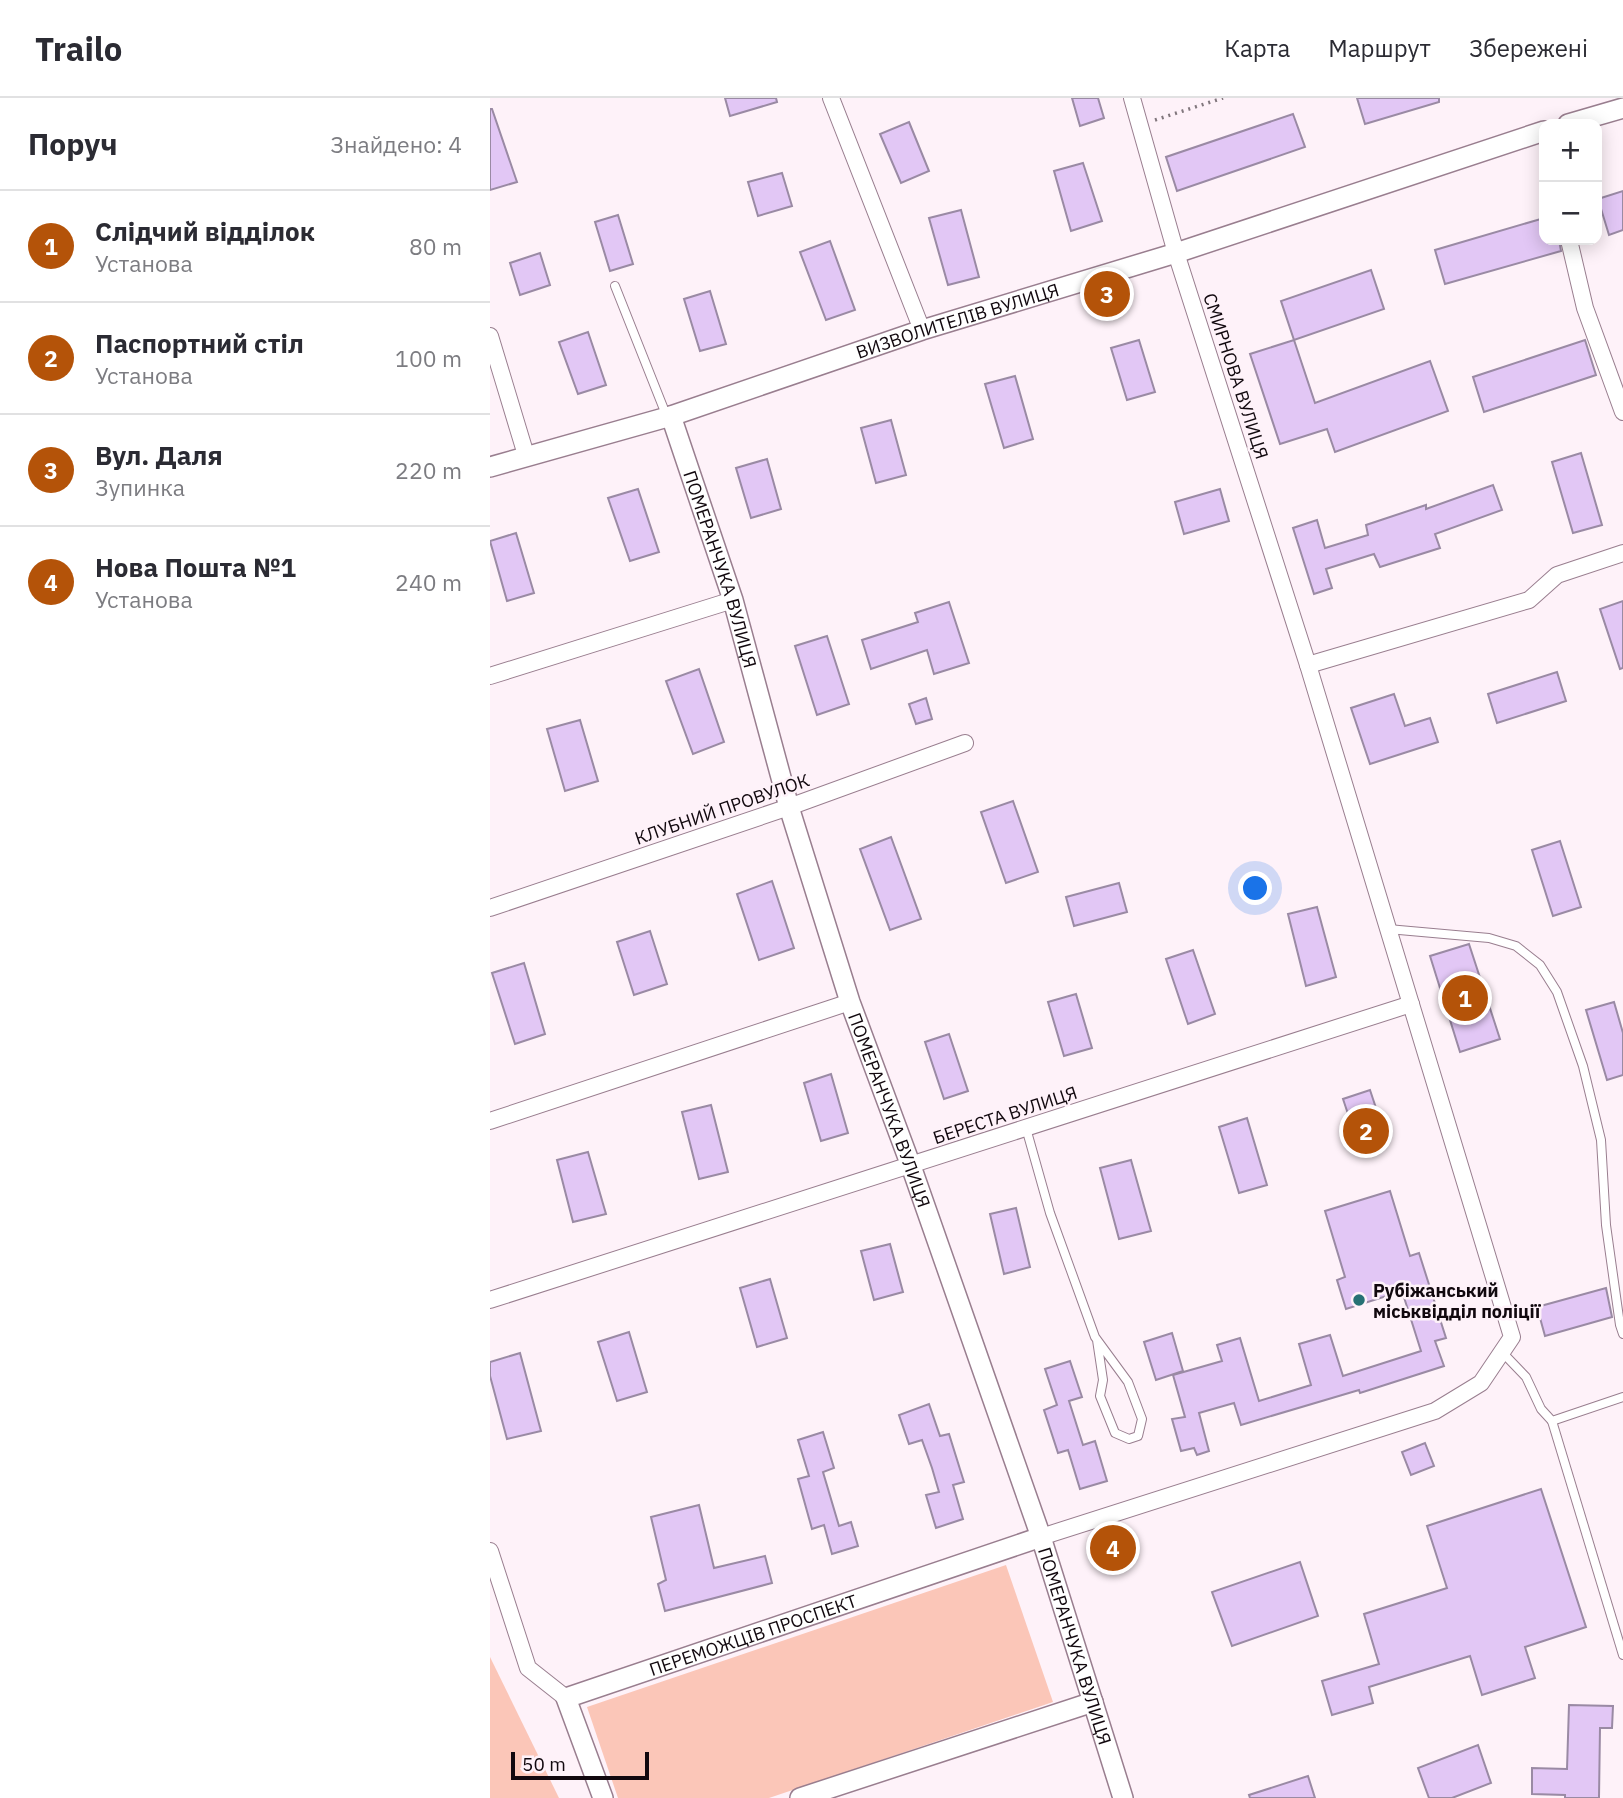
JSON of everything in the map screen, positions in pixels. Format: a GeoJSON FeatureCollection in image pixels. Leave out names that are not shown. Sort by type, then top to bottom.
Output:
{"type":"FeatureCollection","features":[{"type":"Feature","properties":{"kind":"street"},"geometry":{"type":"LineString","coordinates":[[831,98],[922,330]]}},
{"type":"Feature","properties":{"kind":"street","name":"СМИРНОВА ВУЛИЦЯ"},"geometry":{"type":"LineString","coordinates":[[1132,98],[1176,253],[1308,665],[1511,1337],[1502,1352]]}},
{"type":"Feature","properties":{"kind":"street"},"geometry":{"type":"LineString","coordinates":[[1585,119],[1623,108]]}},
{"type":"Feature","properties":{"kind":"street","name":"ВИЗВОЛИТЕЛІВ ВУЛИЦЯ"},"geometry":{"type":"LineString","coordinates":[[490,467],[669,416],[922,330],[1176,253],[1539,133]]}},
{"type":"Feature","properties":{"kind":"street"},"geometry":{"type":"LineString","coordinates":[[1570,245],[1585,308],[1623,412]]}},
{"type":"Feature","properties":{"kind":"street"},"geometry":{"type":"LineString","coordinates":[[490,336],[526,455]]}},
{"type":"Feature","properties":{"kind":"street","name":"ПОМЕРАНЧУКА ВУЛИЦЯ"},"geometry":{"type":"LineString","coordinates":[[669,416],[733,600],[789,807],[850,1002],[911,1166],[1041,1537],[1124,1798]]}},
{"type":"Feature","properties":{"kind":"street"},"geometry":{"type":"LineString","coordinates":[[1308,665],[1529,600],[1557,575],[1623,554]]}},
{"type":"Feature","properties":{"kind":"street"},"geometry":{"type":"LineString","coordinates":[[490,676],[733,600]]}},
{"type":"Feature","properties":{"kind":"street","name":"КЛУБНИЙ ПРОВУЛОК"},"geometry":{"type":"LineString","coordinates":[[490,908],[789,807],[965,743]]}},
{"type":"Feature","properties":{"kind":"street"},"geometry":{"type":"LineString","coordinates":[[490,1121],[850,1002]]}},
{"type":"Feature","properties":{"kind":"street","name":"БЕРЕСТА ВУЛИЦЯ"},"geometry":{"type":"LineString","coordinates":[[490,1300],[1411,1004]]}},
{"type":"Feature","properties":{"kind":"street"},"geometry":{"type":"LineString","coordinates":[[1041,1537],[1435,1411],[1481,1383],[1502,1352]]}},
{"type":"Feature","properties":{"kind":"street","name":"ПЕРЕМОЖЦІВ ПРОСПЕКТ"},"geometry":{"type":"LineString","coordinates":[[566,1698],[1041,1537]]}},
{"type":"Feature","properties":{"kind":"street"},"geometry":{"type":"LineString","coordinates":[[490,1551],[528,1668],[566,1698],[603,1798]]}},
{"type":"Feature","properties":{"kind":"street"},"geometry":{"type":"LineString","coordinates":[[805,1797],[1093,1702]]}},
{"type":"Feature","properties":{"kind":"lane"},"geometry":{"type":"LineString","coordinates":[[615,286],[669,416]]}},
{"type":"Feature","properties":{"kind":"lane"},"geometry":{"type":"LineString","coordinates":[[1388,929],[1489,938],[1516,946],[1540,965],[1558,992],[1583,1066],[1601,1140],[1605,1225],[1623,1334]]}},
{"type":"Feature","properties":{"kind":"lane"},"geometry":{"type":"LineString","coordinates":[[1027,1128],[1050,1213],[1097,1340],[1103,1380],[1100,1396],[1115,1433],[1129,1439],[1138,1436],[1142,1419],[1128,1382],[1097,1340]]}},
{"type":"Feature","properties":{"kind":"lane"},"geometry":{"type":"LineString","coordinates":[[1502,1352],[1526,1377],[1541,1409],[1552,1421],[1623,1655]]}},
{"type":"Feature","properties":{"kind":"lane"},"geometry":{"type":"LineString","coordinates":[[1552,1421],[1623,1397]]}},
{"type":"Feature","properties":{"kind":"path"},"geometry":{"type":"LineString","coordinates":[[1139,125],[1223,98]]}},
{"type":"Feature","properties":{"kind":"shaded area"},"geometry":{"type":"Polygon","coordinates":[[[1006,1565],[1053,1702],[769,1798],[618,1798],[587,1707],[1006,1565]]]}},
{"type":"Feature","properties":{"kind":"shaded area"},"geometry":{"type":"Polygon","coordinates":[[[490,1657],[559,1798],[490,1798],[490,1657]]]}},
{"type":"Feature","properties":{"kind":"building"},"geometry":{"type":"Polygon","coordinates":[[[725,98],[776,98],[777,102],[730,116],[725,98]]]}},
{"type":"Feature","properties":{"kind":"building"},"geometry":{"type":"Polygon","coordinates":[[[1072,98],[1098,98],[1104,118],[1080,126],[1072,98]]]}},
{"type":"Feature","properties":{"kind":"building"},"geometry":{"type":"Polygon","coordinates":[[[1357,98],[1439,98],[1439,102],[1365,124],[1357,98]]]}},
{"type":"Feature","properties":{"kind":"building"},"geometry":{"type":"Polygon","coordinates":[[[490,109],[517,182],[490,190],[490,109]]]}},
{"type":"Feature","properties":{"kind":"building"},"geometry":{"type":"Polygon","coordinates":[[[1293,114],[1305,147],[1177,191],[1166,157],[1293,114]]]}},
{"type":"Feature","properties":{"kind":"building"},"geometry":{"type":"Polygon","coordinates":[[[909,122],[929,171],[901,183],[880,134],[909,122]]]}},
{"type":"Feature","properties":{"kind":"building"},"geometry":{"type":"Polygon","coordinates":[[[1083,163],[1102,221],[1071,231],[1054,171],[1083,163]]]}},
{"type":"Feature","properties":{"kind":"building"},"geometry":{"type":"Polygon","coordinates":[[[782,173],[792,206],[758,216],[748,182],[782,173]]]}},
{"type":"Feature","properties":{"kind":"building"},"geometry":{"type":"Polygon","coordinates":[[[1623,191],[1623,230],[1609,235],[1602,212],[1602,198],[1623,191]]]}},
{"type":"Feature","properties":{"kind":"building"},"geometry":{"type":"Polygon","coordinates":[[[961,210],[979,277],[948,285],[929,218],[961,210]]]}},
{"type":"Feature","properties":{"kind":"building"},"geometry":{"type":"Polygon","coordinates":[[[618,215],[633,264],[610,271],[595,222],[618,215]]]}},
{"type":"Feature","properties":{"kind":"building"},"geometry":{"type":"Polygon","coordinates":[[[1539,219],[1539,245],[1560,245],[1561,251],[1445,284],[1435,250],[1539,219]]]}},
{"type":"Feature","properties":{"kind":"building"},"geometry":{"type":"Polygon","coordinates":[[[830,241],[855,310],[826,320],[800,252],[830,241]]]}},
{"type":"Feature","properties":{"kind":"building"},"geometry":{"type":"Polygon","coordinates":[[[540,253],[550,285],[520,295],[510,263],[540,253]]]}},
{"type":"Feature","properties":{"kind":"building"},"geometry":{"type":"Polygon","coordinates":[[[1371,270],[1384,309],[1294,340],[1281,301],[1371,270]]]}},
{"type":"Feature","properties":{"kind":"building"},"geometry":{"type":"Polygon","coordinates":[[[710,291],[726,344],[700,351],[684,299],[710,291]]]}},
{"type":"Feature","properties":{"kind":"building"},"geometry":{"type":"Polygon","coordinates":[[[588,332],[606,385],[578,394],[559,342],[588,332]]]}},
{"type":"Feature","properties":{"kind":"building"},"geometry":{"type":"Polygon","coordinates":[[[1139,340],[1155,392],[1127,400],[1111,348],[1139,340]]]}},
{"type":"Feature","properties":{"kind":"building"},"geometry":{"type":"Polygon","coordinates":[[[1294,340],[1315,403],[1430,361],[1448,411],[1335,452],[1327,429],[1280,444],[1250,354],[1294,340]]]}},
{"type":"Feature","properties":{"kind":"building"},"geometry":{"type":"Polygon","coordinates":[[[1585,340],[1596,375],[1484,412],[1473,377],[1585,340]]]}},
{"type":"Feature","properties":{"kind":"building"},"geometry":{"type":"Polygon","coordinates":[[[1015,376],[1033,439],[1004,448],[985,384],[1015,376]]]}},
{"type":"Feature","properties":{"kind":"building"},"geometry":{"type":"Polygon","coordinates":[[[891,420],[906,475],[876,483],[861,428],[891,420]]]}},
{"type":"Feature","properties":{"kind":"building"},"geometry":{"type":"Polygon","coordinates":[[[1581,453],[1602,525],[1573,533],[1552,462],[1581,453]]]}},
{"type":"Feature","properties":{"kind":"building"},"geometry":{"type":"Polygon","coordinates":[[[767,459],[781,509],[751,518],[736,468],[767,459]]]}},
{"type":"Feature","properties":{"kind":"building"},"geometry":{"type":"Polygon","coordinates":[[[1493,485],[1502,510],[1435,534],[1440,548],[1380,567],[1374,554],[1326,569],[1332,588],[1314,594],[1293,528],[1317,520],[1325,548],[1368,535],[1366,525],[1426,505],[1426,509],[1493,485]]]}},
{"type":"Feature","properties":{"kind":"building"},"geometry":{"type":"Polygon","coordinates":[[[638,489],[659,552],[630,561],[608,498],[638,489]]]}},
{"type":"Feature","properties":{"kind":"building"},"geometry":{"type":"Polygon","coordinates":[[[1220,489],[1229,521],[1184,534],[1175,502],[1220,489]]]}},
{"type":"Feature","properties":{"kind":"building"},"geometry":{"type":"Polygon","coordinates":[[[516,533],[534,593],[507,601],[490,541],[516,533]]]}},
{"type":"Feature","properties":{"kind":"building"},"geometry":{"type":"Polygon","coordinates":[[[1623,601],[1623,668],[1620,669],[1600,609],[1623,601]]]}},
{"type":"Feature","properties":{"kind":"building"},"geometry":{"type":"Polygon","coordinates":[[[949,602],[969,663],[934,674],[927,650],[871,669],[862,640],[918,622],[915,613],[949,602]]]}},
{"type":"Feature","properties":{"kind":"building"},"geometry":{"type":"Polygon","coordinates":[[[827,636],[849,704],[817,715],[795,646],[827,636]]]}},
{"type":"Feature","properties":{"kind":"building"},"geometry":{"type":"Polygon","coordinates":[[[699,669],[724,742],[693,754],[666,681],[699,669]]]}},
{"type":"Feature","properties":{"kind":"building"},"geometry":{"type":"Polygon","coordinates":[[[1557,672],[1566,701],[1497,723],[1488,694],[1557,672]]]}},
{"type":"Feature","properties":{"kind":"building"},"geometry":{"type":"Polygon","coordinates":[[[1394,694],[1405,726],[1430,718],[1438,742],[1370,764],[1351,708],[1394,694]]]}},
{"type":"Feature","properties":{"kind":"building"},"geometry":{"type":"Polygon","coordinates":[[[926,698],[932,719],[916,724],[909,704],[926,698]]]}},
{"type":"Feature","properties":{"kind":"building"},"geometry":{"type":"Polygon","coordinates":[[[580,720],[598,781],[565,791],[547,729],[580,720]]]}},
{"type":"Feature","properties":{"kind":"building"},"geometry":{"type":"Polygon","coordinates":[[[1013,801],[1038,872],[1006,883],[981,812],[1013,801]]]}},
{"type":"Feature","properties":{"kind":"building"},"geometry":{"type":"Polygon","coordinates":[[[891,837],[921,919],[890,930],[860,849],[891,837]]]}},
{"type":"Feature","properties":{"kind":"building"},"geometry":{"type":"Polygon","coordinates":[[[1560,841],[1581,907],[1553,916],[1532,850],[1560,841]]]}},
{"type":"Feature","properties":{"kind":"building"},"geometry":{"type":"Polygon","coordinates":[[[772,881],[794,948],[759,960],[737,894],[772,881]]]}},
{"type":"Feature","properties":{"kind":"building"},"geometry":{"type":"Polygon","coordinates":[[[1119,883],[1127,912],[1074,926],[1066,897],[1119,883]]]}},
{"type":"Feature","properties":{"kind":"building"},"geometry":{"type":"Polygon","coordinates":[[[1317,907],[1336,977],[1306,986],[1288,914],[1317,907]]]}},
{"type":"Feature","properties":{"kind":"building"},"geometry":{"type":"Polygon","coordinates":[[[650,931],[667,984],[634,995],[617,942],[650,931]]]}},
{"type":"Feature","properties":{"kind":"building"},"geometry":{"type":"Polygon","coordinates":[[[1469,944],[1500,1039],[1460,1052],[1430,956],[1469,944]]]}},
{"type":"Feature","properties":{"kind":"building"},"geometry":{"type":"Polygon","coordinates":[[[1193,950],[1215,1014],[1188,1024],[1166,959],[1193,950]]]}},
{"type":"Feature","properties":{"kind":"building"},"geometry":{"type":"Polygon","coordinates":[[[524,963],[545,1034],[515,1044],[492,973],[524,963]]]}},
{"type":"Feature","properties":{"kind":"building"},"geometry":{"type":"Polygon","coordinates":[[[1076,994],[1092,1048],[1064,1056],[1048,1002],[1076,994]]]}},
{"type":"Feature","properties":{"kind":"building"},"geometry":{"type":"Polygon","coordinates":[[[1614,1002],[1623,1033],[1623,1075],[1607,1080],[1586,1010],[1614,1002]]]}},
{"type":"Feature","properties":{"kind":"building"},"geometry":{"type":"Polygon","coordinates":[[[949,1034],[968,1091],[944,1099],[925,1042],[949,1034]]]}},
{"type":"Feature","properties":{"kind":"building"},"geometry":{"type":"Polygon","coordinates":[[[831,1074],[848,1133],[821,1141],[804,1083],[831,1074]]]}},
{"type":"Feature","properties":{"kind":"building"},"geometry":{"type":"Polygon","coordinates":[[[1370,1090],[1385,1135],[1358,1144],[1343,1099],[1370,1090]]]}},
{"type":"Feature","properties":{"kind":"building"},"geometry":{"type":"Polygon","coordinates":[[[711,1105],[728,1172],[699,1179],[682,1112],[711,1105]]]}},
{"type":"Feature","properties":{"kind":"building"},"geometry":{"type":"Polygon","coordinates":[[[1247,1118],[1267,1185],[1239,1193],[1219,1127],[1247,1118]]]}},
{"type":"Feature","properties":{"kind":"building"},"geometry":{"type":"Polygon","coordinates":[[[588,1152],[606,1214],[573,1222],[557,1160],[588,1152]]]}},
{"type":"Feature","properties":{"kind":"building"},"geometry":{"type":"Polygon","coordinates":[[[1131,1160],[1151,1231],[1119,1239],[1100,1168],[1131,1160]]]}},
{"type":"Feature","properties":{"kind":"building"},"geometry":{"type":"Polygon","coordinates":[[[1390,1191],[1410,1256],[1419,1253],[1446,1338],[1435,1341],[1444,1366],[1360,1393],[1359,1390],[1241,1425],[1234,1403],[1199,1413],[1209,1451],[1197,1455],[1194,1448],[1181,1451],[1172,1419],[1185,1417],[1173,1375],[1222,1361],[1217,1345],[1240,1338],[1259,1401],[1311,1385],[1299,1344],[1330,1335],[1343,1376],[1421,1351],[1402,1291],[1346,1309],[1337,1280],[1345,1277],[1325,1211],[1390,1191]]]}},
{"type":"Feature","properties":{"kind":"building"},"geometry":{"type":"Polygon","coordinates":[[[1016,1208],[1030,1267],[1004,1274],[990,1214],[1016,1208]]]}},
{"type":"Feature","properties":{"kind":"building"},"geometry":{"type":"Polygon","coordinates":[[[890,1244],[903,1292],[874,1300],[861,1251],[890,1244]]]}},
{"type":"Feature","properties":{"kind":"building"},"geometry":{"type":"Polygon","coordinates":[[[770,1279],[787,1338],[757,1347],[740,1288],[770,1279]]]}},
{"type":"Feature","properties":{"kind":"building"},"geometry":{"type":"Polygon","coordinates":[[[1606,1288],[1612,1317],[1545,1336],[1537,1307],[1606,1288]]]}},
{"type":"Feature","properties":{"kind":"building"},"geometry":{"type":"Polygon","coordinates":[[[629,1332],[647,1392],[617,1401],[598,1342],[629,1332]]]}},
{"type":"Feature","properties":{"kind":"building"},"geometry":{"type":"Polygon","coordinates":[[[1172,1333],[1183,1371],[1156,1380],[1144,1342],[1172,1333]]]}},
{"type":"Feature","properties":{"kind":"building"},"geometry":{"type":"Polygon","coordinates":[[[520,1353],[541,1431],[507,1439],[490,1376],[490,1362],[520,1353]]]}},
{"type":"Feature","properties":{"kind":"building"},"geometry":{"type":"Polygon","coordinates":[[[1070,1361],[1082,1397],[1069,1401],[1083,1445],[1095,1441],[1107,1481],[1080,1489],[1068,1450],[1058,1453],[1044,1410],[1057,1405],[1045,1369],[1070,1361]]]}},
{"type":"Feature","properties":{"kind":"building"},"geometry":{"type":"Polygon","coordinates":[[[929,1404],[940,1436],[949,1434],[964,1482],[953,1485],[963,1519],[936,1528],[926,1495],[939,1492],[932,1468],[922,1440],[909,1444],[899,1415],[929,1404]]]}},
{"type":"Feature","properties":{"kind":"building"},"geometry":{"type":"Polygon","coordinates":[[[823,1432],[834,1468],[823,1472],[839,1526],[851,1522],[858,1546],[832,1554],[824,1525],[812,1529],[798,1479],[809,1476],[798,1440],[823,1432]]]}},
{"type":"Feature","properties":{"kind":"building"},"geometry":{"type":"Polygon","coordinates":[[[1425,1443],[1434,1466],[1411,1475],[1402,1452],[1425,1443]]]}},
{"type":"Feature","properties":{"kind":"building"},"geometry":{"type":"Polygon","coordinates":[[[1541,1489],[1586,1627],[1525,1647],[1535,1678],[1482,1695],[1470,1656],[1369,1687],[1373,1703],[1332,1715],[1322,1681],[1379,1664],[1364,1614],[1447,1588],[1427,1526],[1541,1489]]]}},
{"type":"Feature","properties":{"kind":"building"},"geometry":{"type":"Polygon","coordinates":[[[699,1505],[714,1568],[765,1556],[772,1583],[665,1611],[658,1584],[666,1580],[651,1517],[699,1505]]]}},
{"type":"Feature","properties":{"kind":"building"},"geometry":{"type":"Polygon","coordinates":[[[1123,1532],[1129,1551],[1101,1559],[1096,1540],[1123,1532]]]}},
{"type":"Feature","properties":{"kind":"building"},"geometry":{"type":"Polygon","coordinates":[[[1300,1562],[1318,1616],[1232,1646],[1212,1592],[1300,1562]]]}},
{"type":"Feature","properties":{"kind":"building"},"geometry":{"type":"Polygon","coordinates":[[[1569,1705],[1613,1706],[1612,1728],[1600,1728],[1599,1798],[1532,1794],[1532,1768],[1567,1769],[1569,1705]]]}},
{"type":"Feature","properties":{"kind":"building"},"geometry":{"type":"Polygon","coordinates":[[[1478,1745],[1491,1783],[1452,1798],[1429,1798],[1418,1768],[1478,1745]]]}},
{"type":"Feature","properties":{"kind":"building"},"geometry":{"type":"Polygon","coordinates":[[[1308,1776],[1315,1798],[1250,1798],[1249,1795],[1308,1776]]]}},
{"type":"Feature","properties":{"kind":"place","name":"Вул. Даля"},"geometry":{"type":"Point","coordinates":[1107,294]}},
{"type":"Feature","properties":{"kind":"place","name":"Слідчий відділок"},"geometry":{"type":"Point","coordinates":[1465,998]}},
{"type":"Feature","properties":{"kind":"place","name":"Паспортний стіл"},"geometry":{"type":"Point","coordinates":[1366,1131]}},
{"type":"Feature","properties":{"kind":"place","name":"Рубіжанський міськвідділ поліції"},"geometry":{"type":"Point","coordinates":[1359,1300]}},
{"type":"Feature","properties":{"kind":"place","name":"Нова Пошта №1"},"geometry":{"type":"Point","coordinates":[1113,1548]}}]}
